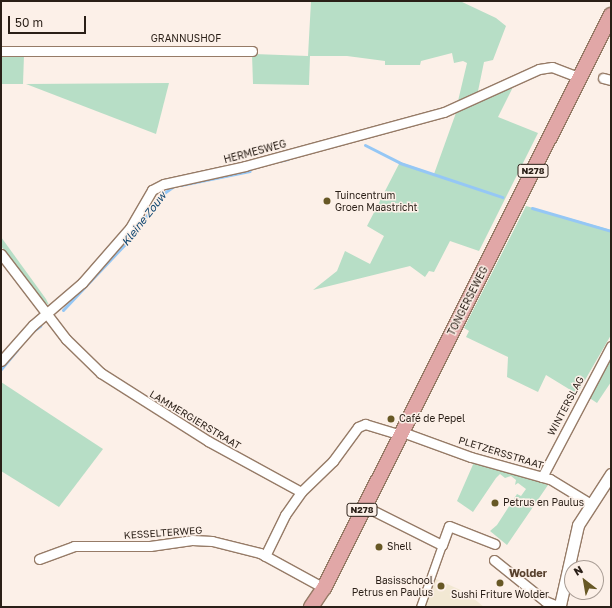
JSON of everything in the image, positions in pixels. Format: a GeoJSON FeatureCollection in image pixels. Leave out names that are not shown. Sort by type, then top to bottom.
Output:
{"type":"FeatureCollection","features":[{"type":"Feature","properties":{"kind":"main road","name":"TONGERSEWEG"},"geometry":{"type":"LineString","coordinates":[[311,607],[324,588],[400,433],[611,15]]}},
{"type":"Feature","properties":{"kind":"main road","name":"TONGERSEWEG"},"geometry":{"type":"LineString","coordinates":[[320,607],[324,588]]}},
{"type":"Feature","properties":{"kind":"street","name":"GRANNUSHOF"},"geometry":{"type":"LineString","coordinates":[[1,51],[252,51]]}},
{"type":"Feature","properties":{"kind":"street","name":"HERMESWEG"},"geometry":{"type":"LineString","coordinates":[[1,361],[33,325],[82,283],[127,232],[145,206],[152,190],[167,183],[239,168],[444,112],[545,68],[564,70],[580,78]]}},
{"type":"Feature","properties":{"kind":"street","name":"LAMMERGIERSTRAAT"},"geometry":{"type":"LineString","coordinates":[[1,254],[76,349],[102,373],[131,394],[227,453],[301,492]]}},
{"type":"Feature","properties":{"kind":"street","name":"WINTERSLAG"},"geometry":{"type":"LineString","coordinates":[[542,477],[611,346]]}},
{"type":"Feature","properties":{"kind":"street"},"geometry":{"type":"LineString","coordinates":[[265,556],[285,515],[301,492],[333,461],[359,426],[366,424],[400,433]]}},
{"type":"Feature","properties":{"kind":"street","name":"PLETZERSSTRAAT"},"geometry":{"type":"LineString","coordinates":[[400,433],[542,477],[565,486],[591,504]]}},
{"type":"Feature","properties":{"kind":"street"},"geometry":{"type":"LineString","coordinates":[[494,560],[545,601],[560,606],[576,531],[591,504],[608,486],[611,474]]}},
{"type":"Feature","properties":{"kind":"street"},"geometry":{"type":"LineString","coordinates":[[364,506],[442,545]]}},
{"type":"Feature","properties":{"kind":"street"},"geometry":{"type":"LineString","coordinates":[[420,607],[449,526],[495,544]]}},
{"type":"Feature","properties":{"kind":"street","name":"KESSELTERWEG"},"geometry":{"type":"LineString","coordinates":[[38,559],[74,546],[150,546],[203,540],[242,547],[265,556],[324,588]]}},
{"type":"Feature","properties":{"kind":"shaded area","name":"Basisschool Petrus en Paulus"},"geometry":{"type":"Polygon","coordinates":[[[434,578],[467,593],[484,607],[423,607],[434,578]]]}},
{"type":"Feature","properties":{"kind":"green space"},"geometry":{"type":"Polygon","coordinates":[[[311,1],[460,1],[496,18],[506,26],[493,60],[484,62],[477,96],[458,101],[467,63],[463,61],[454,63],[452,53],[421,61],[420,65],[385,65],[385,61],[347,56],[310,56],[309,85],[253,84],[252,54],[308,56],[311,1]]]}},
{"type":"Feature","properties":{"kind":"green space"},"geometry":{"type":"Polygon","coordinates":[[[1,55],[24,55],[23,84],[1,84],[1,55]]]}},
{"type":"Feature","properties":{"kind":"green space"},"geometry":{"type":"Polygon","coordinates":[[[169,83],[156,134],[26,84],[169,83]]]}},
{"type":"Feature","properties":{"kind":"green space"},"geometry":{"type":"Polygon","coordinates":[[[515,83],[498,117],[538,133],[479,251],[450,241],[434,272],[429,271],[425,277],[410,266],[313,290],[337,271],[345,251],[370,264],[384,236],[367,226],[400,162],[434,174],[457,110],[515,83]]]}},
{"type":"Feature","properties":{"kind":"green space"},"geometry":{"type":"Polygon","coordinates":[[[526,206],[611,230],[611,335],[577,394],[546,375],[538,392],[507,377],[508,357],[466,337],[469,331],[464,328],[526,206]]]}},
{"type":"Feature","properties":{"kind":"green space"},"geometry":{"type":"Polygon","coordinates":[[[1,237],[49,305],[42,301],[1,246],[1,237]]]}},
{"type":"Feature","properties":{"kind":"green space"},"geometry":{"type":"Polygon","coordinates":[[[611,349],[611,382],[597,403],[585,395],[611,349]]]}},
{"type":"Feature","properties":{"kind":"green space"},"geometry":{"type":"Polygon","coordinates":[[[1,382],[103,449],[59,507],[1,471],[1,382]]]}},
{"type":"Feature","properties":{"kind":"green space"},"geometry":{"type":"Polygon","coordinates":[[[475,460],[548,485],[507,545],[490,531],[497,525],[517,494],[521,496],[526,489],[518,483],[515,485],[516,480],[511,476],[505,478],[500,474],[473,512],[457,501],[475,460]]]}},
{"type":"Feature","properties":{"kind":"waterway","name":"Kleine Zouw"},"geometry":{"type":"LineString","coordinates":[[365,145],[400,163],[502,197]]}},
{"type":"Feature","properties":{"kind":"waterway","name":"Kleine Zouw"},"geometry":{"type":"LineString","coordinates":[[279,161],[288,159]]}},
{"type":"Feature","properties":{"kind":"waterway","name":"Kleine Zouw"},"geometry":{"type":"LineString","coordinates":[[181,185],[250,171]]}},
{"type":"Feature","properties":{"kind":"waterway","name":"Kleine Zouw"},"geometry":{"type":"LineString","coordinates":[[63,310],[125,244],[164,193],[174,186]]}},
{"type":"Feature","properties":{"kind":"waterway","name":"Kleine Zouw"},"geometry":{"type":"LineString","coordinates":[[532,208],[611,231]]}},
{"type":"Feature","properties":{"kind":"waterway","name":"Kleine Zouw"},"geometry":{"type":"LineString","coordinates":[[33,331],[40,326]]}},
{"type":"Feature","properties":{"kind":"waterway","name":"Kleine Zouw"},"geometry":{"type":"LineString","coordinates":[[1,369],[17,350]]}},
{"type":"Feature","properties":{"kind":"place","name":"Tuincentrum Groen Maastricht"},"geometry":{"type":"Point","coordinates":[327,201]}},
{"type":"Feature","properties":{"kind":"place","name":"Café de Pepel"},"geometry":{"type":"Point","coordinates":[391,419]}},
{"type":"Feature","properties":{"kind":"place","name":"Petrus en Paulus"},"geometry":{"type":"Point","coordinates":[495,503]}},
{"type":"Feature","properties":{"kind":"place","name":"Shell"},"geometry":{"type":"Point","coordinates":[379,547]}},
{"type":"Feature","properties":{"kind":"place","name":"Sushi Friture Wolder"},"geometry":{"type":"Point","coordinates":[500,583]}},
{"type":"Feature","properties":{"kind":"place","name":"Basisschool Petrus en Paulus"},"geometry":{"type":"Point","coordinates":[441,586]}},
{"type":"Feature","properties":{"kind":"district","name":"Wolder"},"geometry":{"type":"Point","coordinates":[528,573]}}]}
